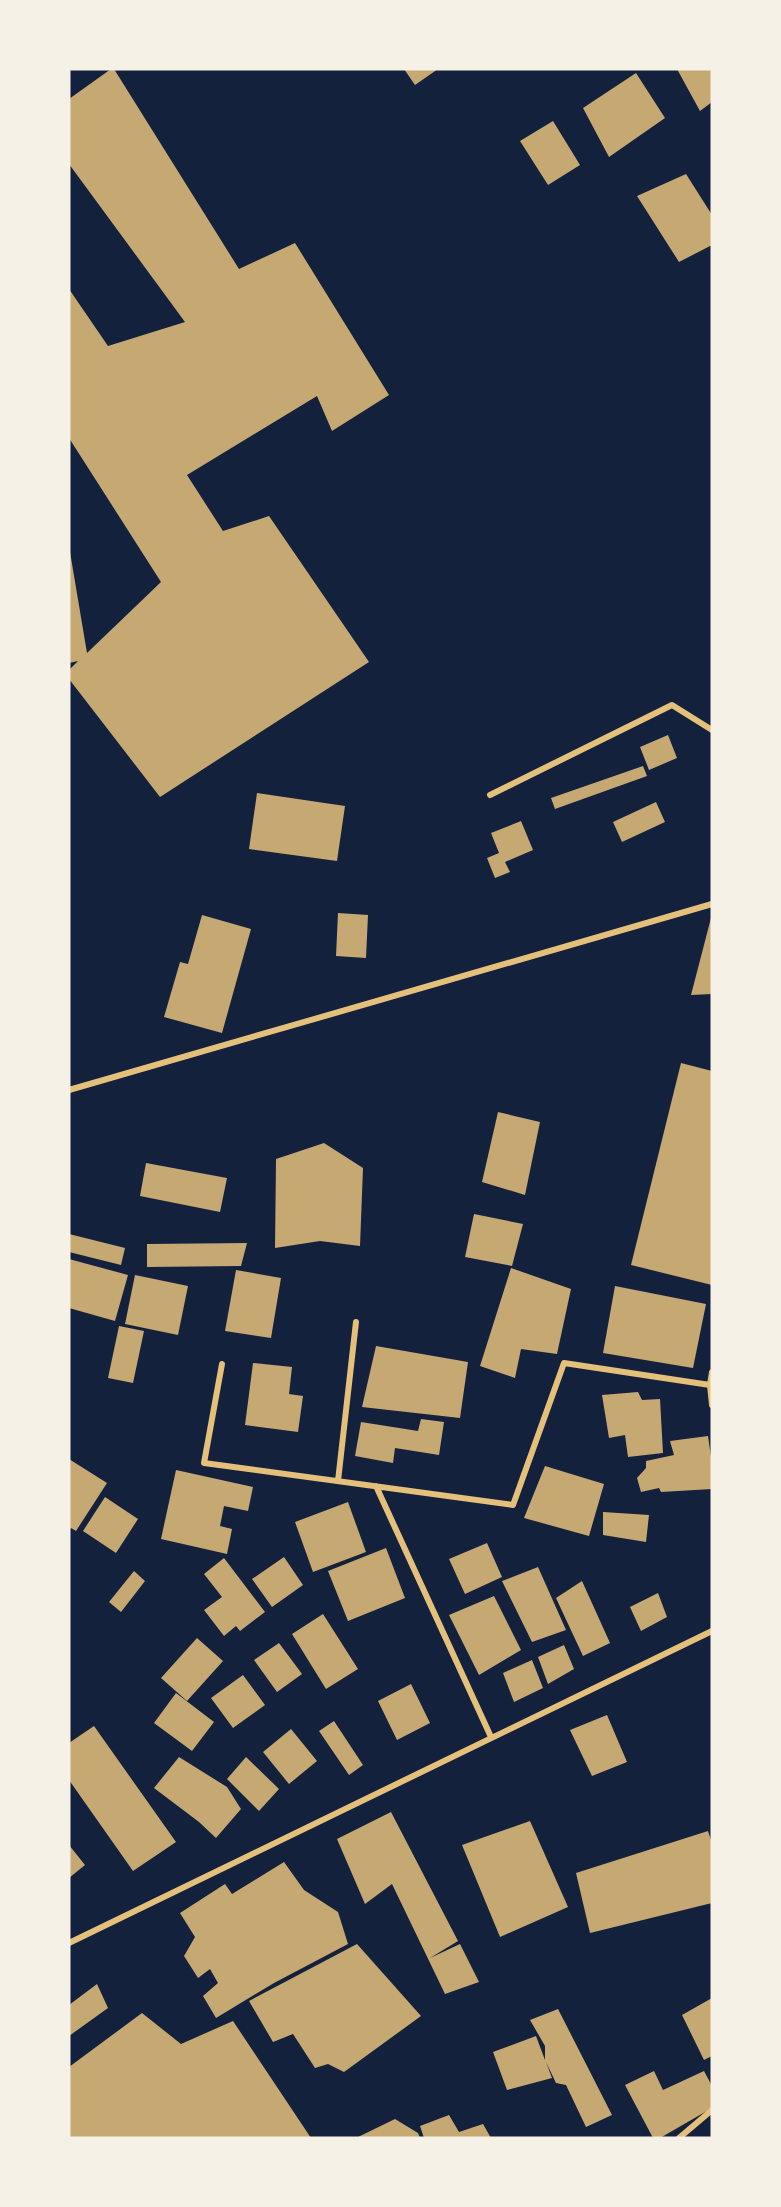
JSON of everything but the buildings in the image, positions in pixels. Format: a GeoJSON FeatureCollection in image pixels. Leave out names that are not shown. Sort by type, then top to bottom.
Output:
{"type":"FeatureCollection","features":[{"type":"Feature","properties":{"kind":"street"},"geometry":{"type":"LineString","coordinates":[[490,795],[672,705],[712,730]]}},
{"type":"Feature","properties":{"kind":"street"},"geometry":{"type":"LineString","coordinates":[[69,1090],[712,904]]}},
{"type":"Feature","properties":{"kind":"street"},"geometry":{"type":"LineString","coordinates":[[338,1481],[356,1322]]}},
{"type":"Feature","properties":{"kind":"street"},"geometry":{"type":"LineString","coordinates":[[222,1364],[204,1463],[513,1504],[564,1363],[710,1385]]}},
{"type":"Feature","properties":{"kind":"street"},"geometry":{"type":"LineString","coordinates":[[712,1371],[710,1385],[712,1405]]}},
{"type":"Feature","properties":{"kind":"street"},"geometry":{"type":"LineString","coordinates":[[376,1486],[491,1737]]}},
{"type":"Feature","properties":{"kind":"street"},"geometry":{"type":"LineString","coordinates":[[69,1943],[712,1631]]}},
{"type":"Feature","properties":{"kind":"street"},"geometry":{"type":"LineString","coordinates":[[679,2138],[712,2110]]}}]}
